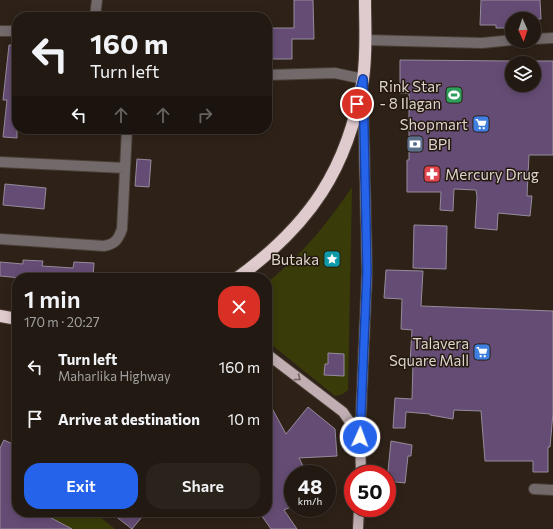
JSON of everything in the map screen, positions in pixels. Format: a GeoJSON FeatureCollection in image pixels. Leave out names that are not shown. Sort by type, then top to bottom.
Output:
{"type":"FeatureCollection","features":[{"type":"Feature","properties":{"kind":"highway"},"geometry":{"type":"LineString","coordinates":[[243,273],[280,244],[302,222],[320,196],[339,161],[352,129],[363,79],[366,0]]}},
{"type":"Feature","properties":{"kind":"highway"},"geometry":{"type":"LineString","coordinates":[[0,316],[12,318]]}},
{"type":"Feature","properties":{"kind":"main road"},"geometry":{"type":"LineString","coordinates":[[360,465],[367,272],[363,79]]}},
{"type":"Feature","properties":{"kind":"main road"},"geometry":{"type":"LineString","coordinates":[[272,358],[343,412],[360,437]]}},
{"type":"Feature","properties":{"kind":"main road"},"geometry":{"type":"LineString","coordinates":[[358,529],[359,517]]}},
{"type":"Feature","properties":{"kind":"street"},"geometry":{"type":"LineString","coordinates":[[96,12],[97,0]]}},
{"type":"Feature","properties":{"kind":"street"},"geometry":{"type":"LineString","coordinates":[[0,31],[12,31]]}},
{"type":"Feature","properties":{"kind":"street"},"geometry":{"type":"LineString","coordinates":[[541,39],[553,38]]}},
{"type":"Feature","properties":{"kind":"street"},"geometry":{"type":"LineString","coordinates":[[365,40],[482,43],[505,41]]}},
{"type":"Feature","properties":{"kind":"street"},"geometry":{"type":"LineString","coordinates":[[272,75],[335,73],[363,79]]}},
{"type":"Feature","properties":{"kind":"street"},"geometry":{"type":"LineString","coordinates":[[0,239],[104,246],[113,244],[119,238],[122,229],[127,134]]}},
{"type":"Feature","properties":{"kind":"street"},"geometry":{"type":"LineString","coordinates":[[0,162],[125,168]]}},
{"type":"Feature","properties":{"kind":"street"},"geometry":{"type":"LineString","coordinates":[[534,489],[553,490]]}},
{"type":"Feature","properties":{"kind":"shaded area"},"geometry":{"type":"Polygon","coordinates":[[[352,187],[348,390],[343,394],[335,396],[272,345],[272,279],[303,250],[333,215],[352,187]]]}},
{"type":"Feature","properties":{"kind":"shaded area"},"geometry":{"type":"Polygon","coordinates":[[[41,517],[100,517],[115,529],[46,529],[41,517]]]}},
{"type":"Feature","properties":{"kind":"building"},"geometry":{"type":"Polygon","coordinates":[[[294,0],[313,0],[314,39],[292,39],[292,59],[272,59],[272,28],[294,28],[294,0]]]}},
{"type":"Feature","properties":{"kind":"building"},"geometry":{"type":"Polygon","coordinates":[[[481,0],[540,0],[541,12],[505,12],[505,28],[496,28],[496,25],[480,25],[481,0]]]}},
{"type":"Feature","properties":{"kind":"building"},"geometry":{"type":"Polygon","coordinates":[[[9,45],[12,45],[12,134],[17,134],[17,138],[3,137],[7,100],[3,100],[9,45]]]}},
{"type":"Feature","properties":{"kind":"building","name":"Shopmart"},"geometry":{"type":"Polygon","coordinates":[[[400,60],[505,61],[505,92],[541,92],[541,61],[553,61],[553,155],[529,155],[527,196],[532,196],[530,216],[498,213],[497,230],[475,228],[476,190],[454,189],[453,211],[440,210],[441,192],[407,192],[407,160],[409,160],[409,93],[400,93],[400,60]]]}},
{"type":"Feature","properties":{"kind":"building"},"geometry":{"type":"Polygon","coordinates":[[[137,159],[151,160],[149,187],[135,186],[137,159]]]}},
{"type":"Feature","properties":{"kind":"building"},"geometry":{"type":"Polygon","coordinates":[[[5,184],[46,188],[44,209],[3,205],[5,184]]]}},
{"type":"Feature","properties":{"kind":"building"},"geometry":{"type":"Polygon","coordinates":[[[414,225],[447,226],[446,269],[413,268],[414,225]]]}},
{"type":"Feature","properties":{"kind":"building"},"geometry":{"type":"Polygon","coordinates":[[[23,260],[43,261],[42,266],[73,268],[74,262],[94,263],[93,273],[12,273],[12,277],[0,276],[0,262],[23,264],[23,260]]]}},
{"type":"Feature","properties":{"kind":"building","name":"Talavera Square Mall"},"geometry":{"type":"Polygon","coordinates":[[[386,270],[423,271],[421,306],[553,311],[553,413],[550,447],[548,447],[548,472],[533,472],[533,461],[485,461],[481,411],[454,410],[453,419],[430,414],[406,412],[405,428],[393,428],[395,398],[412,399],[413,363],[410,363],[412,330],[401,329],[402,299],[384,298],[386,270]]]}},
{"type":"Feature","properties":{"kind":"building"},"geometry":{"type":"Polygon","coordinates":[[[328,353],[344,354],[344,376],[324,375],[325,364],[328,364],[328,353]]]}},
{"type":"Feature","properties":{"kind":"building"},"geometry":{"type":"Polygon","coordinates":[[[308,407],[335,429],[337,456],[299,458],[302,465],[284,465],[284,517],[289,517],[297,529],[271,529],[263,517],[272,517],[272,408],[286,434],[308,407]]]}},
{"type":"Feature","properties":{"kind":"building"},"geometry":{"type":"Polygon","coordinates":[[[4,440],[12,444],[12,517],[49,517],[72,529],[0,529],[0,448],[4,440]]]}},
{"type":"Feature","properties":{"kind":"building"},"geometry":{"type":"Polygon","coordinates":[[[391,441],[412,445],[411,456],[408,456],[405,483],[396,482],[396,465],[389,465],[391,441]]]}},
{"type":"Feature","properties":{"kind":"building"},"geometry":{"type":"Polygon","coordinates":[[[116,517],[142,517],[132,529],[116,517]]]}},
{"type":"Feature","properties":{"kind":"place","name":"Rink Star - 8 Ilagan"},"geometry":{"type":"Point","coordinates":[454,95]}},
{"type":"Feature","properties":{"kind":"place","name":"Shopmart"},"geometry":{"type":"Point","coordinates":[481,124]}},
{"type":"Feature","properties":{"kind":"place","name":"BPI"},"geometry":{"type":"Point","coordinates":[415,144]}},
{"type":"Feature","properties":{"kind":"place","name":"Mercury Drug"},"geometry":{"type":"Point","coordinates":[432,174]}},
{"type":"Feature","properties":{"kind":"place","name":"Butaka"},"geometry":{"type":"Point","coordinates":[332,259]}},
{"type":"Feature","properties":{"kind":"place","name":"Talavera Square Mall"},"geometry":{"type":"Point","coordinates":[482,352]}},
{"type":"Feature","properties":{"kind":"route"},"geometry":{"type":"LineString","coordinates":[[357,104],[363,79],[367,272],[360,437]]}}]}
